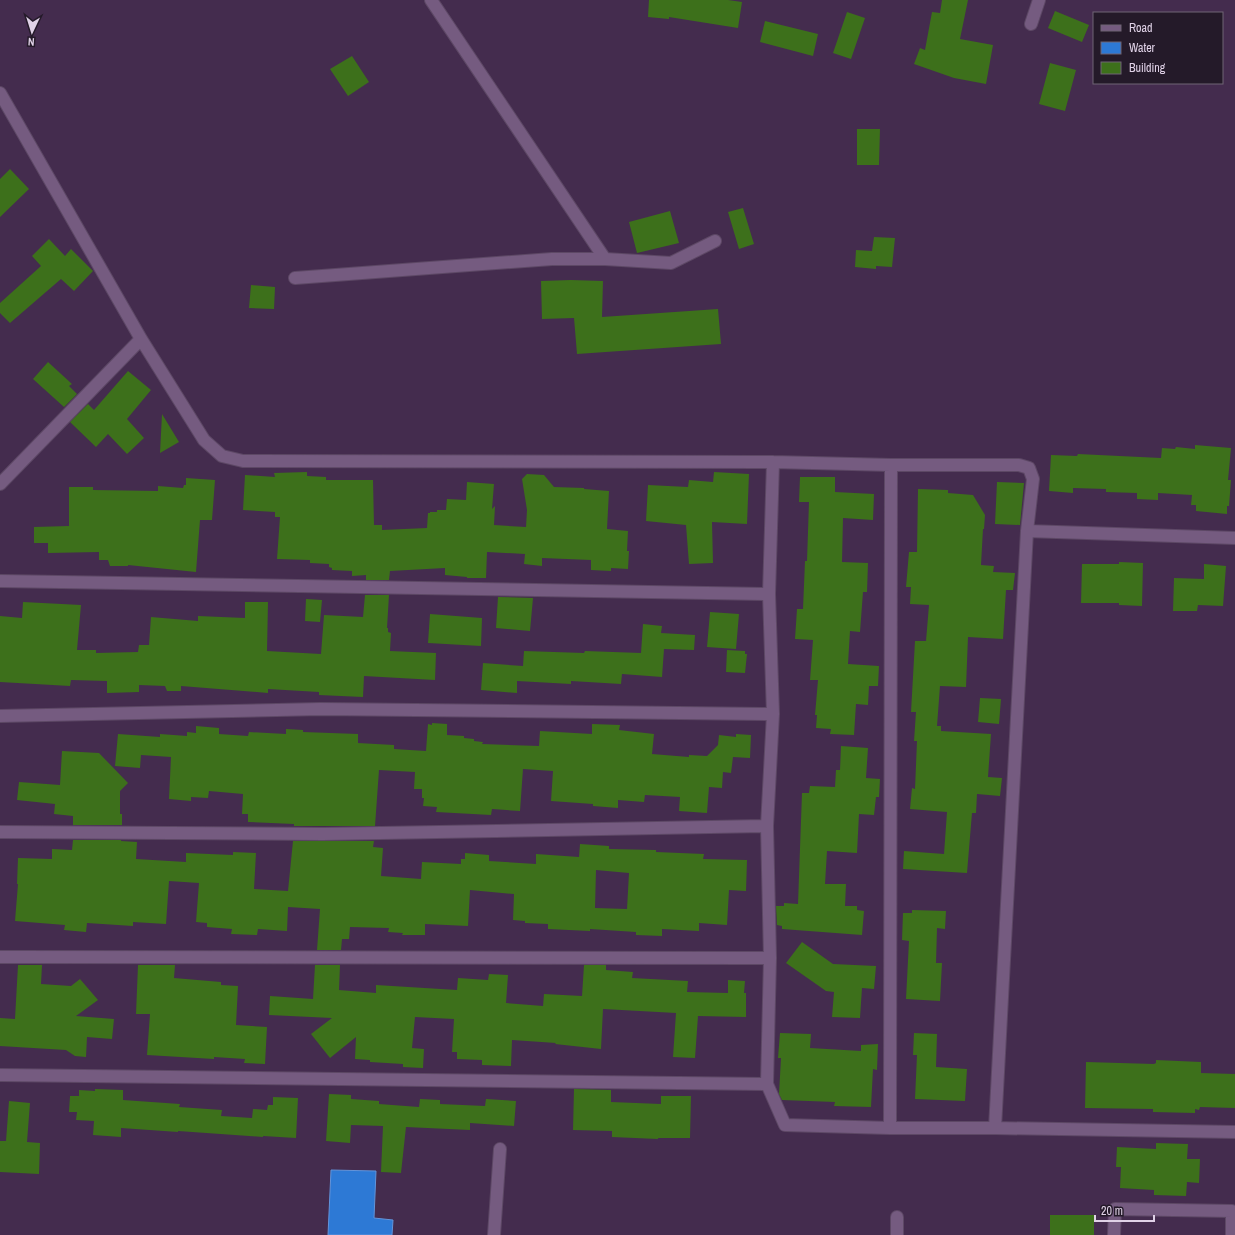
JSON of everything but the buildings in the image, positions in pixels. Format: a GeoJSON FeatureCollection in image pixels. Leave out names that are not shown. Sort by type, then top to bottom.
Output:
{"type":"FeatureCollection","features":[{"type":"Feature","properties":{"kind":"street"},"geometry":{"type":"LineString","coordinates":[[431,0],[605,259]]}},
{"type":"Feature","properties":{"kind":"street"},"geometry":{"type":"LineString","coordinates":[[1031,24],[1039,0]]}},
{"type":"Feature","properties":{"kind":"street"},"geometry":{"type":"LineString","coordinates":[[0,93],[141,339],[204,440],[222,456],[243,461],[773,462],[892,465],[1019,465],[1029,468],[1033,478],[1027,531],[995,1128]]}},
{"type":"Feature","properties":{"kind":"street"},"geometry":{"type":"LineString","coordinates":[[295,278],[552,259],[605,259],[671,263],[715,241]]}},
{"type":"Feature","properties":{"kind":"street"},"geometry":{"type":"LineString","coordinates":[[0,484],[141,339]]}},
{"type":"Feature","properties":{"kind":"street"},"geometry":{"type":"LineString","coordinates":[[773,462],[769,594],[773,714],[767,826],[770,958],[767,1084],[785,1125],[890,1128],[995,1128],[1235,1132]]}},
{"type":"Feature","properties":{"kind":"street"},"geometry":{"type":"LineString","coordinates":[[890,1128],[892,465]]}},
{"type":"Feature","properties":{"kind":"street"},"geometry":{"type":"LineString","coordinates":[[1027,531],[1235,538]]}},
{"type":"Feature","properties":{"kind":"street"},"geometry":{"type":"LineString","coordinates":[[0,581],[769,594]]}},
{"type":"Feature","properties":{"kind":"street"},"geometry":{"type":"LineString","coordinates":[[0,716],[321,709],[773,714]]}},
{"type":"Feature","properties":{"kind":"street"},"geometry":{"type":"LineString","coordinates":[[0,832],[323,834],[767,826]]}},
{"type":"Feature","properties":{"kind":"street"},"geometry":{"type":"LineString","coordinates":[[0,957],[770,958]]}},
{"type":"Feature","properties":{"kind":"street"},"geometry":{"type":"LineString","coordinates":[[0,1075],[767,1084]]}},
{"type":"Feature","properties":{"kind":"street"},"geometry":{"type":"LineString","coordinates":[[494,1235],[500,1149]]}},
{"type":"Feature","properties":{"kind":"street"},"geometry":{"type":"LineString","coordinates":[[1114,1235],[1114,1209],[1232,1211],[1232,1235]]}},
{"type":"Feature","properties":{"kind":"street"},"geometry":{"type":"LineString","coordinates":[[897,1216],[897,1235]]}},
{"type":"Feature","properties":{"kind":"water"},"geometry":{"type":"Polygon","coordinates":[[[331,1170],[376,1171],[374,1218],[393,1220],[392,1235],[328,1235],[331,1170]]]}}]}
